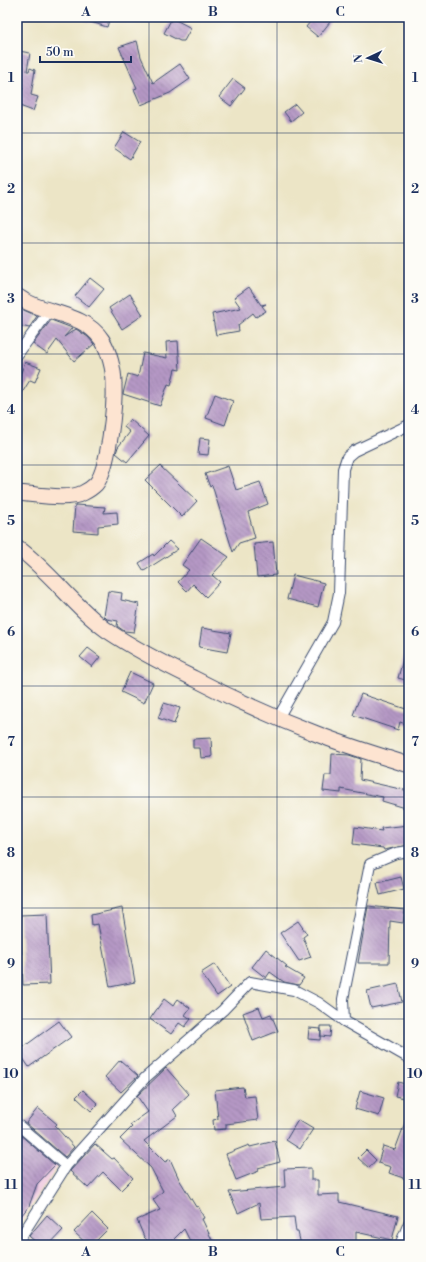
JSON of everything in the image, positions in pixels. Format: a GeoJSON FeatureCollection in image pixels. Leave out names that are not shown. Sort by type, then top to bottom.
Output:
{"type":"FeatureCollection","features":[{"type":"Feature","properties":{"kind":"street"},"geometry":{"type":"LineString","coordinates":[[17,296],[24,301],[86,325],[102,340],[110,362],[114,384],[109,440],[104,469],[96,485],[82,494],[64,497],[17,493]]}},
{"type":"Feature","properties":{"kind":"street"},"geometry":{"type":"LineString","coordinates":[[17,355],[50,310]]}},
{"type":"Feature","properties":{"kind":"street"},"geometry":{"type":"LineString","coordinates":[[278,718],[333,622],[339,593],[343,469],[347,457],[354,451],[409,424]]}},
{"type":"Feature","properties":{"kind":"street"},"geometry":{"type":"LineString","coordinates":[[17,547],[35,560],[86,612],[107,630],[136,649],[278,718],[318,734],[409,765]]}},
{"type":"Feature","properties":{"kind":"street"},"geometry":{"type":"LineString","coordinates":[[344,1021],[343,998],[370,864],[396,853],[409,851]]}},
{"type":"Feature","properties":{"kind":"street"},"geometry":{"type":"LineString","coordinates":[[17,1242],[66,1166],[144,1078],[223,1010],[250,982],[294,990],[319,1003],[344,1021],[409,1058]]}},
{"type":"Feature","properties":{"kind":"street"},"geometry":{"type":"LineString","coordinates":[[17,1124],[66,1166]]}},
{"type":"Feature","properties":{"kind":"street"},"geometry":{"type":"LineString","coordinates":[[400,1245],[409,1223]]}},
{"type":"Feature","properties":{"kind":"shaded area"},"geometry":{"type":"Polygon","coordinates":[[[28,1144],[59,1164],[17,1227],[17,1161],[28,1144]]]}},
{"type":"Feature","properties":{"kind":"building"},"geometry":{"type":"Polygon","coordinates":[[[81,17],[110,17],[107,27],[81,19],[81,17]]]}},
{"type":"Feature","properties":{"kind":"building"},"geometry":{"type":"Polygon","coordinates":[[[314,17],[334,17],[318,37],[306,27],[314,17]]]}},
{"type":"Feature","properties":{"kind":"building"},"geometry":{"type":"Polygon","coordinates":[[[172,18],[191,28],[184,41],[180,41],[164,33],[172,18]]]}},
{"type":"Feature","properties":{"kind":"building"},"geometry":{"type":"Polygon","coordinates":[[[137,41],[141,57],[153,83],[180,64],[190,79],[170,93],[141,105],[134,89],[137,88],[119,47],[137,41]]]}},
{"type":"Feature","properties":{"kind":"building"},"geometry":{"type":"Polygon","coordinates":[[[19,51],[30,53],[27,71],[29,71],[30,68],[35,70],[31,95],[38,97],[33,111],[17,105],[23,88],[17,87],[19,51]]]}},
{"type":"Feature","properties":{"kind":"building"},"geometry":{"type":"Polygon","coordinates":[[[233,79],[245,88],[231,106],[219,97],[233,79]]]}},
{"type":"Feature","properties":{"kind":"building"},"geometry":{"type":"Polygon","coordinates":[[[295,104],[302,112],[291,121],[284,112],[295,104]]]}},
{"type":"Feature","properties":{"kind":"building"},"geometry":{"type":"Polygon","coordinates":[[[124,132],[140,142],[130,159],[114,148],[124,132]]]}},
{"type":"Feature","properties":{"kind":"building"},"geometry":{"type":"Polygon","coordinates":[[[90,278],[104,289],[89,307],[75,296],[90,278]]]}},
{"type":"Feature","properties":{"kind":"building"},"geometry":{"type":"Polygon","coordinates":[[[249,287],[261,305],[266,304],[262,306],[266,311],[256,317],[253,313],[238,325],[239,331],[216,335],[212,314],[241,308],[234,298],[249,287]]]}},
{"type":"Feature","properties":{"kind":"building"},"geometry":{"type":"Polygon","coordinates":[[[130,294],[143,315],[122,329],[109,308],[130,294]]]}},
{"type":"Feature","properties":{"kind":"building"},"geometry":{"type":"Polygon","coordinates":[[[17,307],[37,316],[29,328],[17,325],[17,307]]]}},
{"type":"Feature","properties":{"kind":"building"},"geometry":{"type":"Polygon","coordinates":[[[51,320],[72,328],[64,337],[76,329],[88,337],[94,344],[74,361],[57,340],[47,354],[33,344],[51,320]]]}},
{"type":"Feature","properties":{"kind":"building"},"geometry":{"type":"Polygon","coordinates":[[[178,341],[180,370],[175,369],[171,385],[168,384],[160,406],[123,394],[128,374],[138,377],[143,353],[167,358],[166,342],[178,341]]]}},
{"type":"Feature","properties":{"kind":"building"},"geometry":{"type":"Polygon","coordinates":[[[25,362],[41,368],[35,382],[30,380],[17,401],[17,383],[25,362]]]}},
{"type":"Feature","properties":{"kind":"building"},"geometry":{"type":"Polygon","coordinates":[[[215,394],[233,401],[225,425],[206,418],[215,394]]]}},
{"type":"Feature","properties":{"kind":"building"},"geometry":{"type":"Polygon","coordinates":[[[130,419],[149,436],[127,462],[116,453],[118,447],[130,432],[124,427],[130,419]]]}},
{"type":"Feature","properties":{"kind":"building"},"geometry":{"type":"Polygon","coordinates":[[[200,438],[210,439],[208,455],[198,454],[200,438]]]}},
{"type":"Feature","properties":{"kind":"building"},"geometry":{"type":"Polygon","coordinates":[[[160,466],[197,501],[182,517],[145,480],[160,466]]]}},
{"type":"Feature","properties":{"kind":"building"},"geometry":{"type":"Polygon","coordinates":[[[228,466],[236,490],[260,482],[268,504],[248,512],[255,538],[239,543],[233,552],[212,485],[210,487],[205,474],[228,466]]]}},
{"type":"Feature","properties":{"kind":"building"},"geometry":{"type":"Polygon","coordinates":[[[75,505],[105,507],[104,513],[117,512],[118,524],[98,526],[98,533],[73,531],[75,505]]]}},
{"type":"Feature","properties":{"kind":"building"},"geometry":{"type":"Polygon","coordinates":[[[201,538],[229,557],[212,575],[220,582],[206,597],[193,584],[187,591],[178,582],[189,570],[182,565],[201,538]]]}},
{"type":"Feature","properties":{"kind":"building"},"geometry":{"type":"Polygon","coordinates":[[[169,541],[178,549],[144,571],[139,563],[153,554],[154,556],[169,541]]]}},
{"type":"Feature","properties":{"kind":"building"},"geometry":{"type":"Polygon","coordinates":[[[273,542],[276,575],[257,577],[254,544],[273,542]]]}},
{"type":"Feature","properties":{"kind":"building"},"geometry":{"type":"Polygon","coordinates":[[[293,575],[324,583],[318,607],[287,599],[293,575]]]}},
{"type":"Feature","properties":{"kind":"building"},"geometry":{"type":"Polygon","coordinates":[[[108,591],[122,593],[121,600],[139,604],[134,632],[124,631],[117,626],[118,621],[107,619],[104,616],[108,591]]]}},
{"type":"Feature","properties":{"kind":"building"},"geometry":{"type":"Polygon","coordinates":[[[202,628],[231,633],[227,652],[199,647],[202,628]]]}},
{"type":"Feature","properties":{"kind":"building"},"geometry":{"type":"Polygon","coordinates":[[[88,648],[100,657],[92,667],[80,657],[88,648]]]}},
{"type":"Feature","properties":{"kind":"building"},"geometry":{"type":"Polygon","coordinates":[[[406,648],[409,649],[409,681],[398,678],[406,648]]]}},
{"type":"Feature","properties":{"kind":"building"},"geometry":{"type":"Polygon","coordinates":[[[130,672],[153,683],[144,703],[121,692],[130,672]]]}},
{"type":"Feature","properties":{"kind":"building"},"geometry":{"type":"Polygon","coordinates":[[[361,694],[409,710],[409,725],[400,722],[398,730],[353,715],[361,694]]]}},
{"type":"Feature","properties":{"kind":"building"},"geometry":{"type":"Polygon","coordinates":[[[164,703],[180,708],[174,724],[158,718],[164,703]]]}},
{"type":"Feature","properties":{"kind":"building"},"geometry":{"type":"Polygon","coordinates":[[[211,738],[212,757],[201,758],[200,748],[193,748],[193,739],[211,738]]]}},
{"type":"Feature","properties":{"kind":"building"},"geometry":{"type":"Polygon","coordinates":[[[332,754],[349,755],[361,759],[360,780],[409,791],[409,809],[382,801],[383,797],[341,789],[341,793],[323,791],[325,775],[331,775],[332,754]]]}},
{"type":"Feature","properties":{"kind":"building"},"geometry":{"type":"Polygon","coordinates":[[[409,825],[409,845],[384,850],[383,848],[353,844],[355,827],[382,831],[381,828],[409,825]]]}},
{"type":"Feature","properties":{"kind":"building"},"geometry":{"type":"Polygon","coordinates":[[[401,877],[404,889],[380,895],[377,883],[401,877]]]}},
{"type":"Feature","properties":{"kind":"building"},"geometry":{"type":"Polygon","coordinates":[[[368,906],[405,910],[403,923],[390,921],[389,963],[358,963],[368,906]]]}},
{"type":"Feature","properties":{"kind":"building"},"geometry":{"type":"Polygon","coordinates":[[[122,908],[135,982],[110,987],[98,924],[92,925],[91,915],[122,908]]]}},
{"type":"Feature","properties":{"kind":"building"},"geometry":{"type":"Polygon","coordinates":[[[47,914],[50,984],[23,985],[20,915],[47,914]]]}},
{"type":"Feature","properties":{"kind":"building"},"geometry":{"type":"Polygon","coordinates":[[[298,921],[307,934],[303,937],[311,957],[299,961],[280,933],[298,921]]]}},
{"type":"Feature","properties":{"kind":"building"},"geometry":{"type":"Polygon","coordinates":[[[266,949],[287,966],[285,967],[304,978],[299,985],[284,982],[270,972],[266,978],[252,967],[266,949]]]}},
{"type":"Feature","properties":{"kind":"building"},"geometry":{"type":"Polygon","coordinates":[[[215,964],[230,987],[217,996],[201,973],[215,964]]]}},
{"type":"Feature","properties":{"kind":"building"},"geometry":{"type":"Polygon","coordinates":[[[398,984],[402,1002],[371,1008],[367,991],[398,984]]]}},
{"type":"Feature","properties":{"kind":"building"},"geometry":{"type":"Polygon","coordinates":[[[164,999],[173,1006],[178,999],[190,1008],[185,1015],[191,1019],[185,1027],[179,1023],[171,1034],[150,1019],[164,999]]]}},
{"type":"Feature","properties":{"kind":"building"},"geometry":{"type":"Polygon","coordinates":[[[259,1007],[263,1017],[271,1014],[278,1031],[253,1041],[243,1013],[259,1007]]]}},
{"type":"Feature","properties":{"kind":"building"},"geometry":{"type":"Polygon","coordinates":[[[59,1021],[71,1037],[29,1067],[18,1051],[59,1021]]]}},
{"type":"Feature","properties":{"kind":"building"},"geometry":{"type":"Polygon","coordinates":[[[321,1026],[331,1026],[330,1037],[321,1036],[321,1026]]]}},
{"type":"Feature","properties":{"kind":"building"},"geometry":{"type":"Polygon","coordinates":[[[309,1028],[321,1029],[320,1040],[308,1039],[309,1028]]]}},
{"type":"Feature","properties":{"kind":"building"},"geometry":{"type":"Polygon","coordinates":[[[120,1060],[138,1076],[121,1092],[105,1077],[120,1060]]]}},
{"type":"Feature","properties":{"kind":"building"},"geometry":{"type":"Polygon","coordinates":[[[166,1068],[189,1094],[173,1109],[177,1116],[144,1141],[165,1162],[170,1159],[179,1179],[196,1207],[198,1206],[204,1218],[202,1219],[213,1242],[206,1245],[192,1245],[184,1229],[168,1245],[152,1245],[144,1237],[137,1220],[160,1210],[153,1200],[163,1191],[151,1168],[120,1139],[132,1127],[130,1125],[148,1112],[137,1096],[166,1068]]]}},
{"type":"Feature","properties":{"kind":"building"},"geometry":{"type":"Polygon","coordinates":[[[398,1082],[409,1085],[409,1099],[395,1096],[398,1082]]]}},
{"type":"Feature","properties":{"kind":"building"},"geometry":{"type":"Polygon","coordinates":[[[243,1087],[245,1097],[255,1096],[258,1120],[226,1124],[226,1129],[214,1130],[213,1120],[218,1119],[215,1090],[243,1087]]]}},
{"type":"Feature","properties":{"kind":"building"},"geometry":{"type":"Polygon","coordinates":[[[83,1090],[98,1104],[91,1111],[76,1097],[83,1090]]]}},
{"type":"Feature","properties":{"kind":"building"},"geometry":{"type":"Polygon","coordinates":[[[360,1091],[384,1098],[379,1116],[355,1109],[360,1091]]]}},
{"type":"Feature","properties":{"kind":"building"},"geometry":{"type":"Polygon","coordinates":[[[38,1108],[57,1124],[55,1126],[74,1147],[65,1157],[26,1123],[38,1108]]]}},
{"type":"Feature","properties":{"kind":"building"},"geometry":{"type":"Polygon","coordinates":[[[408,1115],[409,1180],[389,1173],[391,1167],[378,1163],[383,1146],[395,1150],[408,1115]]]}},
{"type":"Feature","properties":{"kind":"building"},"geometry":{"type":"Polygon","coordinates":[[[298,1120],[313,1129],[300,1149],[286,1140],[298,1120]]]}},
{"type":"Feature","properties":{"kind":"building"},"geometry":{"type":"Polygon","coordinates":[[[18,1133],[55,1165],[37,1184],[29,1206],[17,1221],[18,1133]]]}},
{"type":"Feature","properties":{"kind":"building"},"geometry":{"type":"Polygon","coordinates":[[[275,1141],[280,1162],[258,1168],[259,1171],[236,1180],[226,1154],[249,1145],[250,1147],[275,1141]]]}},
{"type":"Feature","properties":{"kind":"building"},"geometry":{"type":"Polygon","coordinates":[[[95,1144],[112,1159],[114,1158],[133,1178],[121,1190],[103,1172],[88,1188],[70,1171],[95,1144]]]}},
{"type":"Feature","properties":{"kind":"building"},"geometry":{"type":"Polygon","coordinates":[[[366,1150],[376,1160],[369,1168],[358,1158],[366,1150]]]}},
{"type":"Feature","properties":{"kind":"building"},"geometry":{"type":"Polygon","coordinates":[[[311,1168],[311,1180],[318,1180],[318,1195],[339,1194],[339,1202],[398,1216],[392,1240],[356,1232],[356,1245],[301,1245],[298,1232],[296,1232],[294,1217],[261,1219],[259,1203],[238,1213],[229,1192],[285,1187],[284,1169],[311,1168]]]}},
{"type":"Feature","properties":{"kind":"building"},"geometry":{"type":"Polygon","coordinates":[[[92,1213],[108,1229],[92,1245],[88,1245],[74,1232],[92,1213]]]}},
{"type":"Feature","properties":{"kind":"building"},"geometry":{"type":"Polygon","coordinates":[[[47,1215],[63,1230],[49,1245],[39,1245],[29,1236],[47,1215]]]}}]}
